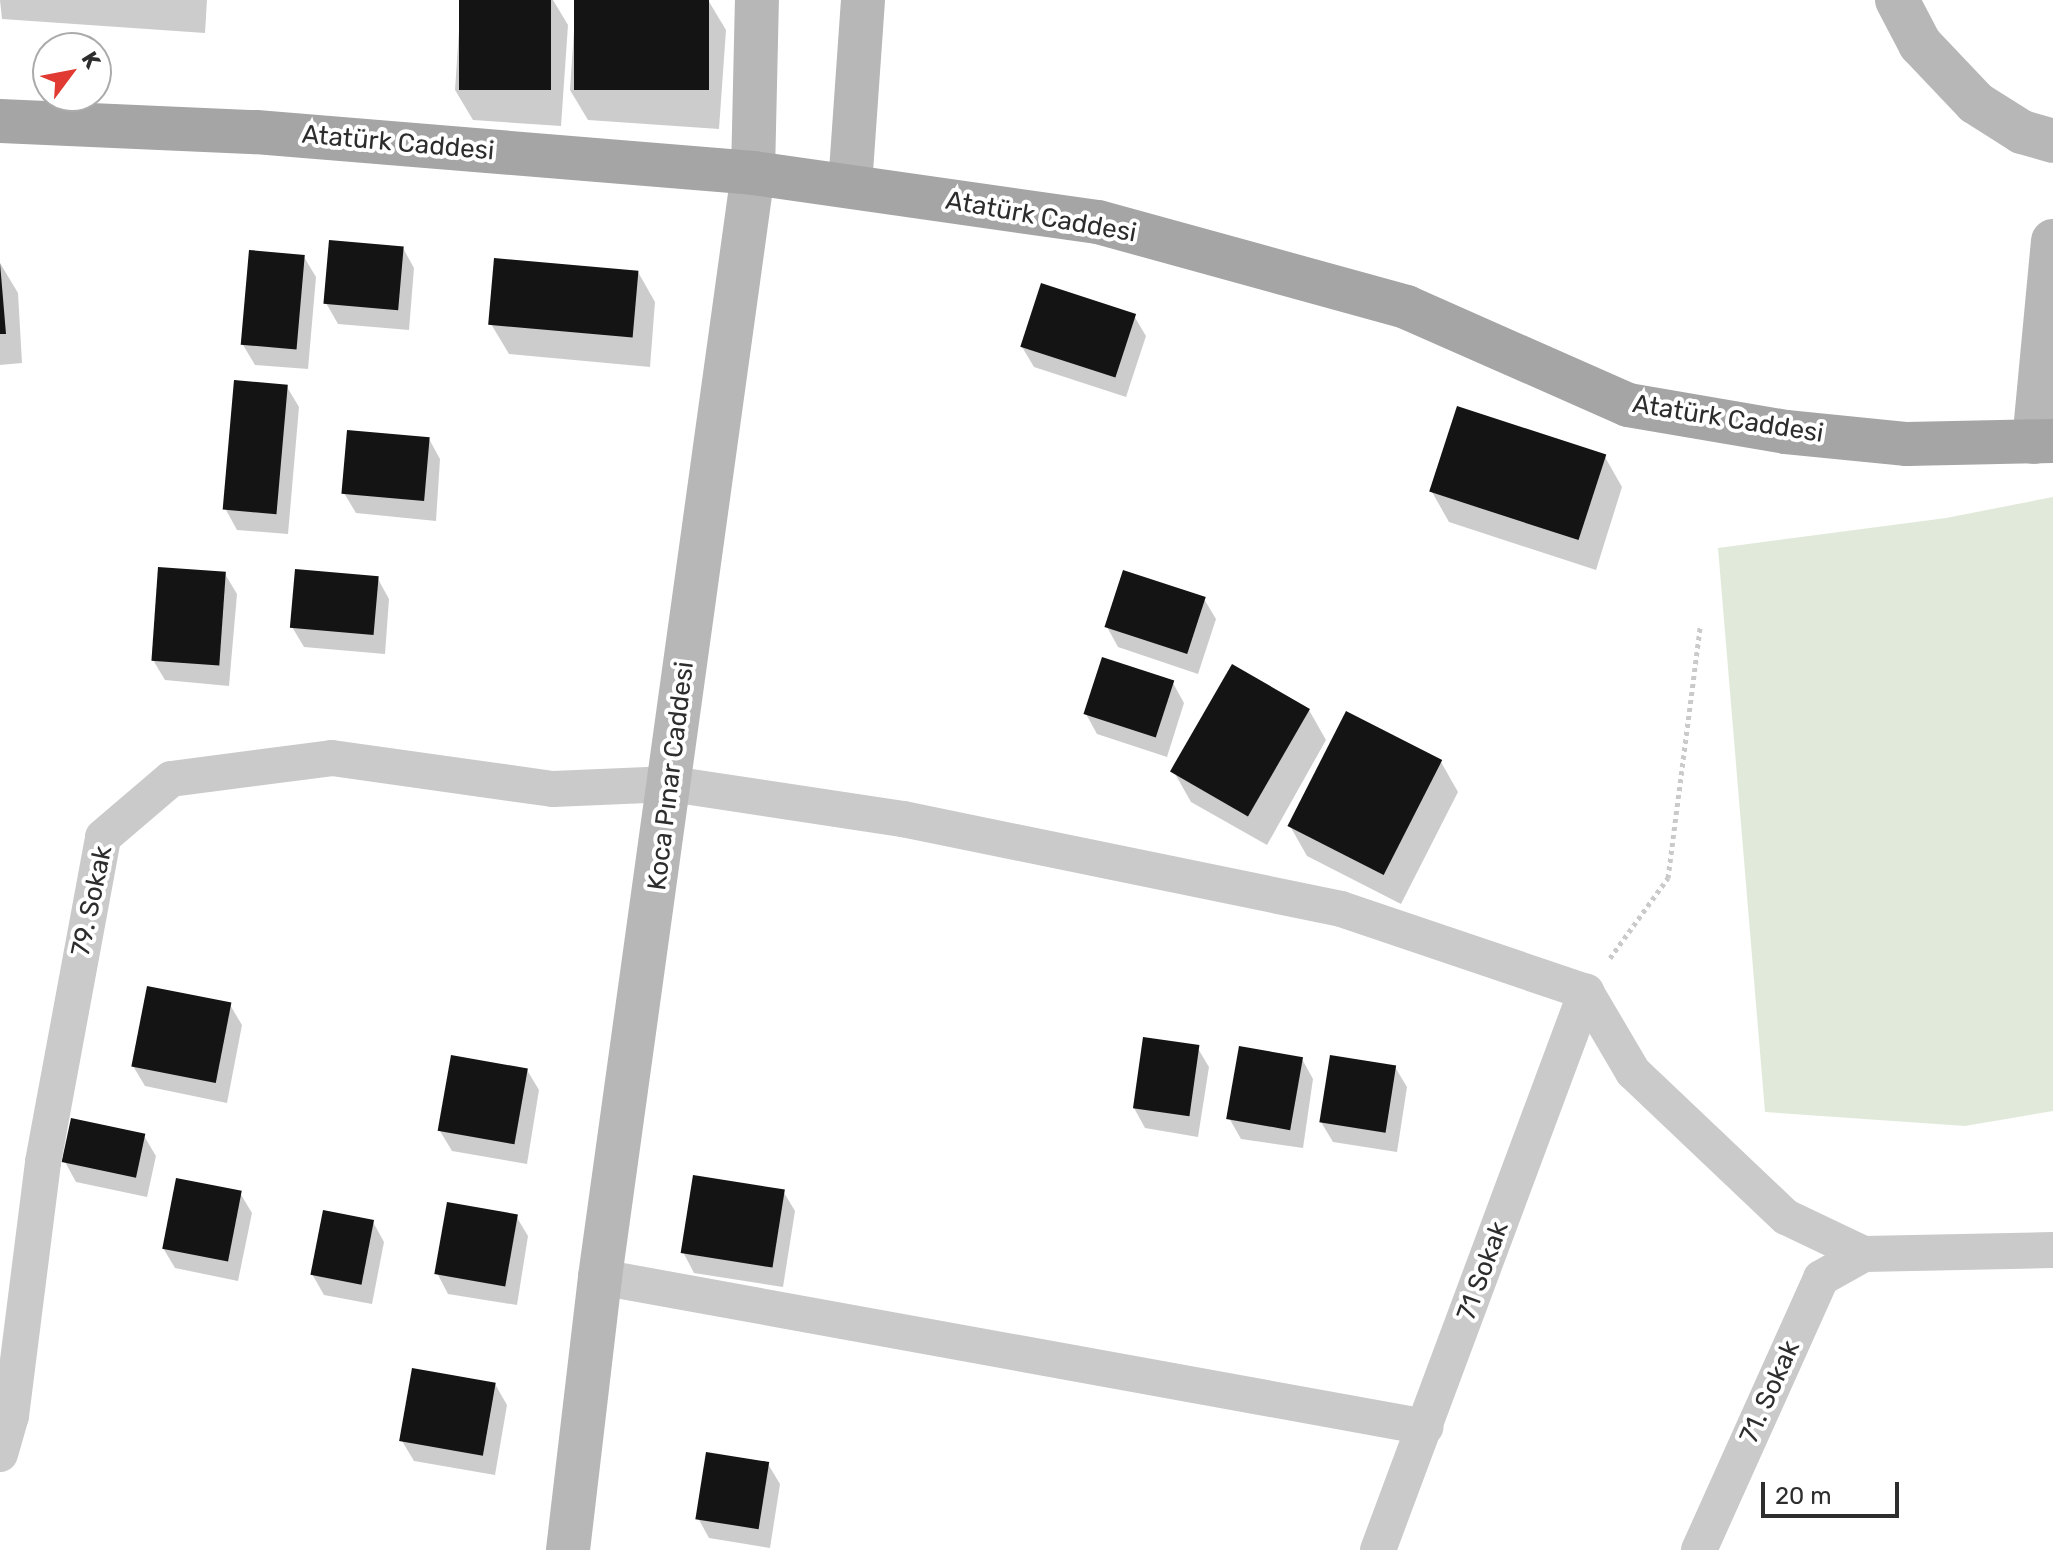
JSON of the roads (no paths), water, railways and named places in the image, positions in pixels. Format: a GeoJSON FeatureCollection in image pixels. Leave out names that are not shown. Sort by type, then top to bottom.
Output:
{"type":"FeatureCollection","features":[{"type":"Feature","properties":{"kind":"main road","name":"Atatürk Caddesi"},"geometry":{"type":"LineString","coordinates":[[0,121],[256,132],[753,173],[1098,222],[1406,307],[1628,405],[1786,432],[1892,442],[2044,442]]}},
{"type":"Feature","properties":{"kind":"street","name":"Koca Pınar Caddesi"},"geometry":{"type":"LineString","coordinates":[[568,1550],[600,1277],[671,784],[699,548],[753,173],[757,0]]}},
{"type":"Feature","properties":{"kind":"street"},"geometry":{"type":"LineString","coordinates":[[850,186],[863,0]]}},
{"type":"Feature","properties":{"kind":"street"},"geometry":{"type":"LineString","coordinates":[[1897,0],[1920,44],[1976,103],[2022,132],[2053,141]]}},
{"type":"Feature","properties":{"kind":"street"},"geometry":{"type":"LineString","coordinates":[[2044,442],[2053,241]]}},
{"type":"Feature","properties":{"kind":"street","name":"79. Sokak"},"geometry":{"type":"LineString","coordinates":[[0,1454],[11,1416],[43,1162],[103,837],[171,779],[332,758],[553,789],[671,784],[903,819],[1341,909],[1586,992]]}},
{"type":"Feature","properties":{"kind":"street"},"geometry":{"type":"LineString","coordinates":[[1586,992],[1633,1072],[1786,1217],[1864,1254],[2053,1250]]}},
{"type":"Feature","properties":{"kind":"street","name":"71 Sokak"},"geometry":{"type":"LineString","coordinates":[[1378,1550],[1586,992]]}},
{"type":"Feature","properties":{"kind":"street","name":"71. Sokak"},"geometry":{"type":"LineString","coordinates":[[1699,1550],[1821,1278],[1864,1254]]}},
{"type":"Feature","properties":{"kind":"street"},"geometry":{"type":"LineString","coordinates":[[600,1277],[1425,1427]]}}]}
